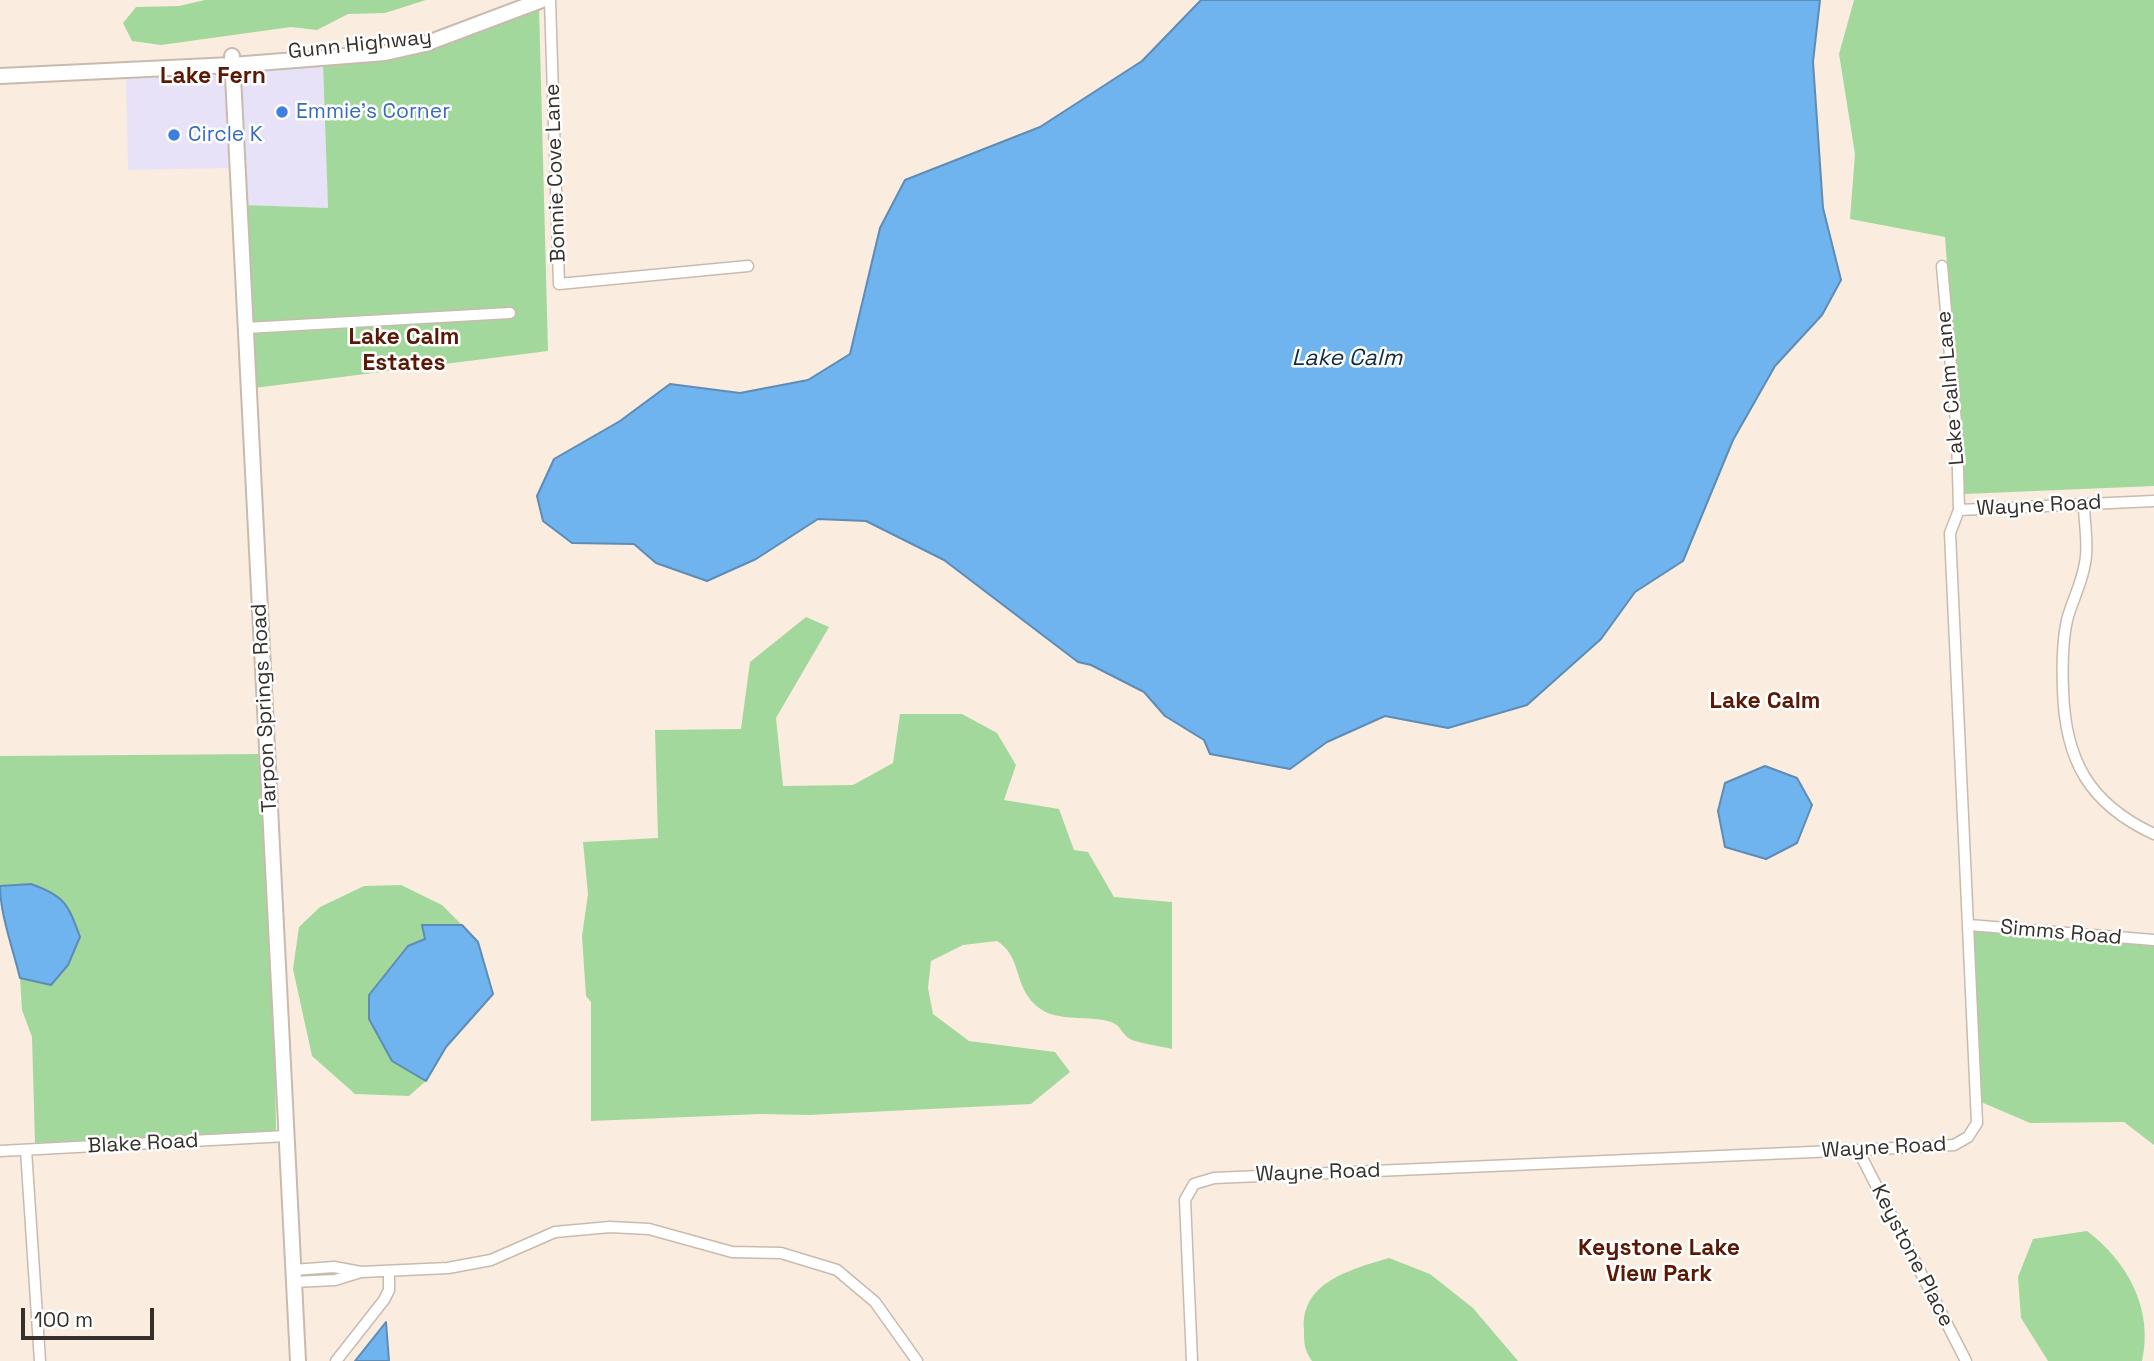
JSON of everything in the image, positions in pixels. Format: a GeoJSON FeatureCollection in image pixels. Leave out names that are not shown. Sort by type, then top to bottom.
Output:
{"type":"FeatureCollection","features":[{"type":"Feature","properties":{"kind":"main road","name":"Gunn Highway"},"geometry":{"type":"LineString","coordinates":[[0,76],[232,61],[446,36],[542,0]]}},
{"type":"Feature","properties":{"kind":"main road","name":"Tarpon Springs Road"},"geometry":{"type":"LineString","coordinates":[[232,61],[298,1361]]}},
{"type":"Feature","properties":{"kind":"street","name":"Bonnie Cove Lane"},"geometry":{"type":"LineString","coordinates":[[550,0],[559,284],[748,266]]}},
{"type":"Feature","properties":{"kind":"street","name":"Lake Calm Lane"},"geometry":{"type":"LineString","coordinates":[[1942,266],[1957,434],[1959,510]]}},
{"type":"Feature","properties":{"kind":"street"},"geometry":{"type":"LineString","coordinates":[[246,328],[510,313]]}},
{"type":"Feature","properties":{"kind":"street","name":"Wayne Road"},"geometry":{"type":"LineString","coordinates":[[1192,1361],[1185,1200],[1194,1184],[1214,1178],[1954,1145],[1968,1137],[1977,1123],[1950,533],[1959,510],[2154,501]]}},
{"type":"Feature","properties":{"kind":"street"},"geometry":{"type":"LineString","coordinates":[[2084,504],[2086,562],[2068,619],[2062,652],[2063,708],[2071,752],[2088,784],[2114,813],[2154,834]]}},
{"type":"Feature","properties":{"kind":"street","name":"Simms Road"},"geometry":{"type":"LineString","coordinates":[[1969,925],[2154,940]]}},
{"type":"Feature","properties":{"kind":"street","name":"Blake Road"},"geometry":{"type":"LineString","coordinates":[[0,1151],[286,1136]]}},
{"type":"Feature","properties":{"kind":"street"},"geometry":{"type":"LineString","coordinates":[[26,1150],[40,1361]]}},
{"type":"Feature","properties":{"kind":"street","name":"Keystone Place"},"geometry":{"type":"LineString","coordinates":[[1858,1150],[1966,1361]]}},
{"type":"Feature","properties":{"kind":"street"},"geometry":{"type":"LineString","coordinates":[[294,1276],[334,1267],[361,1272],[479,1263],[538,1238],[569,1230],[610,1227],[649,1229],[732,1252],[781,1253],[838,1270],[875,1302],[917,1361]]}},
{"type":"Feature","properties":{"kind":"street"},"geometry":{"type":"LineString","coordinates":[[334,1267],[335,1280]]}},
{"type":"Feature","properties":{"kind":"street"},"geometry":{"type":"LineString","coordinates":[[335,1361],[384,1300],[388,1290],[389,1271]]}},
{"type":"Feature","properties":{"kind":"street"},"geometry":{"type":"LineString","coordinates":[[294,1276],[335,1280],[361,1272]]}},
{"type":"Feature","properties":{"kind":"shaded area"},"geometry":{"type":"Polygon","coordinates":[[[323,64],[328,208],[245,205],[238,69],[323,64]]]}},
{"type":"Feature","properties":{"kind":"shaded area"},"geometry":{"type":"Polygon","coordinates":[[[228,70],[231,168],[128,170],[126,74],[228,70]]]}},
{"type":"Feature","properties":{"kind":"green space"},"geometry":{"type":"Polygon","coordinates":[[[205,0],[426,0],[385,13],[348,14],[317,30],[291,27],[161,45],[132,41],[123,23],[136,7],[179,6],[205,0]]]}},
{"type":"Feature","properties":{"kind":"green space"},"geometry":{"type":"Polygon","coordinates":[[[1854,0],[2154,0],[2154,486],[1964,494],[1945,237],[1850,219],[1855,154],[1839,54],[1854,0]]]}},
{"type":"Feature","properties":{"kind":"green space"},"geometry":{"type":"Polygon","coordinates":[[[539,6],[548,351],[254,388],[251,333],[515,317],[514,308],[251,323],[245,205],[328,208],[323,64],[345,62],[539,6]]]}},
{"type":"Feature","properties":{"kind":"green space"},"geometry":{"type":"Polygon","coordinates":[[[806,617],[829,627],[776,718],[783,786],[853,785],[893,763],[900,714],[962,714],[997,733],[1016,765],[1004,800],[1059,809],[1074,850],[1088,852],[1114,897],[1172,902],[1172,1049],[1133,1040],[1111,1022],[1066,1017],[1045,1011],[1035,1005],[1027,995],[1013,959],[1004,946],[997,941],[963,945],[931,961],[928,988],[933,1014],[969,1041],[1055,1052],[1070,1072],[1031,1104],[809,1115],[760,1114],[591,1121],[591,1002],[586,996],[582,936],[588,894],[583,842],[658,838],[655,730],[741,729],[750,662],[806,617]]]}},
{"type":"Feature","properties":{"kind":"green space"},"geometry":{"type":"Polygon","coordinates":[[[262,754],[274,986],[276,1132],[35,1143],[32,1037],[22,1010],[20,978],[51,985],[31,884],[0,886],[0,756],[262,754]]]}},
{"type":"Feature","properties":{"kind":"green space"},"geometry":{"type":"Polygon","coordinates":[[[401,885],[442,905],[462,925],[423,925],[425,939],[408,946],[369,995],[392,1061],[426,1081],[409,1096],[355,1094],[312,1056],[293,969],[299,927],[320,907],[364,886],[401,885]]]}},
{"type":"Feature","properties":{"kind":"green space"},"geometry":{"type":"Polygon","coordinates":[[[1974,930],[2154,945],[2154,1145],[2124,1122],[2030,1123],[1981,1102],[1974,930]]]}},
{"type":"Feature","properties":{"kind":"green space"},"geometry":{"type":"Polygon","coordinates":[[[2087,1231],[2114,1257],[2134,1288],[2144,1323],[2142,1361],[2048,1361],[2021,1318],[2018,1277],[2033,1239],[2087,1231]]]}},
{"type":"Feature","properties":{"kind":"green space"},"geometry":{"type":"Polygon","coordinates":[[[1389,1258],[1430,1274],[1473,1308],[1518,1361],[1312,1361],[1304,1339],[1305,1314],[1310,1300],[1331,1280],[1389,1258]]]}},
{"type":"Feature","properties":{"kind":"water","name":"Lake Calm"},"geometry":{"type":"Polygon","coordinates":[[[1201,0],[1820,0],[1813,62],[1823,208],[1841,280],[1822,315],[1775,366],[1733,440],[1683,561],[1635,592],[1601,639],[1527,705],[1448,728],[1385,716],[1327,742],[1290,769],[1210,754],[1204,740],[1165,716],[1144,692],[1091,665],[1078,662],[944,560],[866,521],[818,519],[756,559],[707,581],[656,563],[634,544],[572,543],[543,521],[537,496],[554,459],[620,421],[670,384],[740,393],[808,380],[850,354],[880,228],[905,180],[1040,127],[1142,61],[1201,0]]]}},
{"type":"Feature","properties":{"kind":"water"},"geometry":{"type":"Polygon","coordinates":[[[1765,766],[1797,778],[1812,805],[1797,843],[1766,859],[1725,847],[1718,811],[1725,783],[1765,766]]]}},
{"type":"Feature","properties":{"kind":"water"},"geometry":{"type":"Polygon","coordinates":[[[31,884],[58,897],[64,903],[80,937],[68,965],[51,985],[20,978],[2,908],[0,886],[31,884]]]}},
{"type":"Feature","properties":{"kind":"water"},"geometry":{"type":"Polygon","coordinates":[[[422,925],[462,925],[478,942],[493,994],[446,1047],[426,1081],[392,1061],[369,1019],[369,995],[408,946],[425,939],[422,925]]]}},
{"type":"Feature","properties":{"kind":"water"},"geometry":{"type":"Polygon","coordinates":[[[386,1322],[389,1361],[355,1361],[386,1322]]]}},
{"type":"Feature","properties":{"kind":"place","name":"Emmie's Corner"},"geometry":{"type":"Point","coordinates":[282,112]}},
{"type":"Feature","properties":{"kind":"place","name":"Circle K"},"geometry":{"type":"Point","coordinates":[174,135]}},
{"type":"Feature","properties":{"kind":"district","name":"Lake Fern"},"geometry":{"type":"Point","coordinates":[213,77]}},
{"type":"Feature","properties":{"kind":"district","name":"Lake Calm Estates"},"geometry":{"type":"Point","coordinates":[404,351]}},
{"type":"Feature","properties":{"kind":"district","name":"Lake Calm"},"geometry":{"type":"Point","coordinates":[1765,702]}},
{"type":"Feature","properties":{"kind":"district","name":"Keystone Lake View Park"},"geometry":{"type":"Point","coordinates":[1659,1262]}}]}
